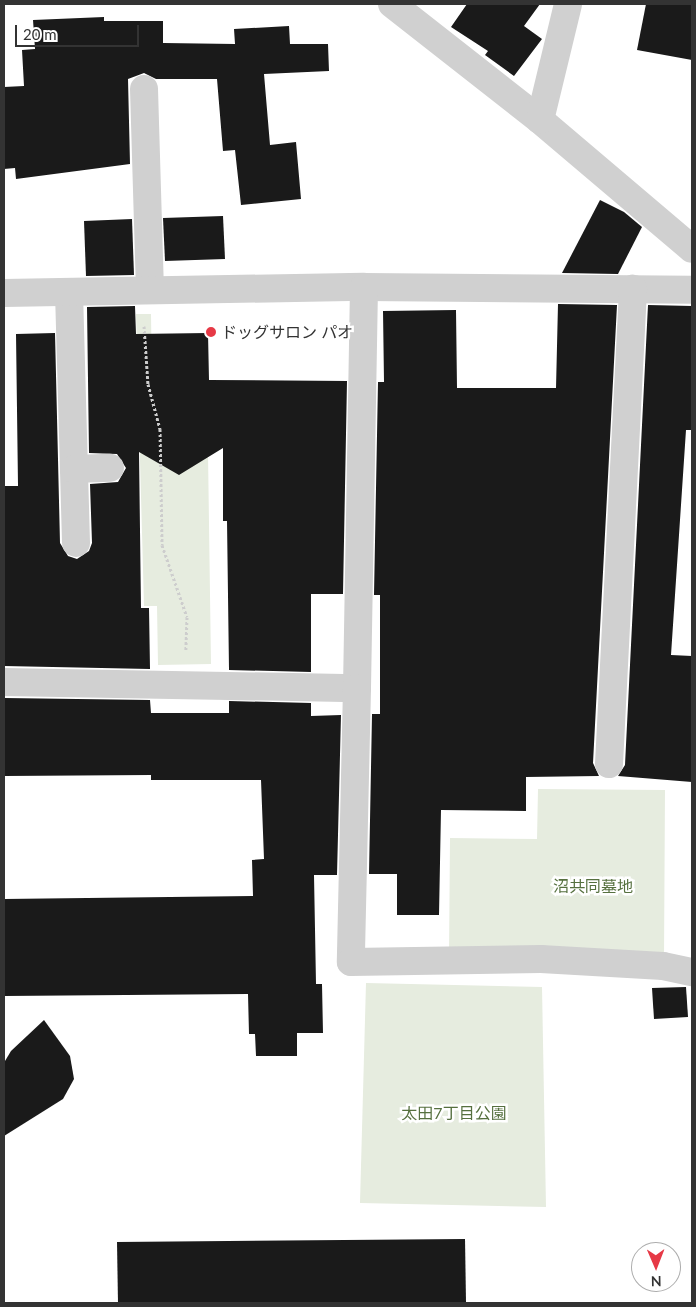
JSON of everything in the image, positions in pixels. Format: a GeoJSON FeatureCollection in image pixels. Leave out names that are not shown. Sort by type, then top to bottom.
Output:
{"type":"FeatureCollection","features":[{"type":"Feature","properties":{"kind":"street"},"geometry":{"type":"LineString","coordinates":[[392,4],[540,120],[692,249]]}},
{"type":"Feature","properties":{"kind":"street"},"geometry":{"type":"LineString","coordinates":[[540,120],[568,4]]}},
{"type":"Feature","properties":{"kind":"street"},"geometry":{"type":"LineString","coordinates":[[144,89],[146,290]]}},
{"type":"Feature","properties":{"kind":"street"},"geometry":{"type":"LineString","coordinates":[[364,287],[351,962],[541,959],[664,966],[692,972]]}},
{"type":"Feature","properties":{"kind":"street"},"geometry":{"type":"LineString","coordinates":[[4,293],[364,287],[692,290]]}},
{"type":"Feature","properties":{"kind":"street"},"geometry":{"type":"LineString","coordinates":[[609,764],[633,290]]}},
{"type":"Feature","properties":{"kind":"street"},"geometry":{"type":"LineString","coordinates":[[70,292],[76,542]]}},
{"type":"Feature","properties":{"kind":"street"},"geometry":{"type":"LineString","coordinates":[[74,469],[110,468]]}},
{"type":"Feature","properties":{"kind":"street"},"geometry":{"type":"LineString","coordinates":[[4,682],[357,688]]}},
{"type":"Feature","properties":{"kind":"path"},"geometry":{"type":"LineString","coordinates":[[146,290],[148,384],[160,429],[162,545],[187,617],[184,685]]}},
{"type":"Feature","properties":{"kind":"green space"},"geometry":{"type":"Polygon","coordinates":[[[136,314],[151,314],[152,383],[207,382],[211,664],[158,665],[157,606],[144,606],[136,314]]]}},
{"type":"Feature","properties":{"kind":"green space","name":"沼共同墓地"},"geometry":{"type":"Polygon","coordinates":[[[538,789],[665,790],[664,959],[449,957],[450,838],[537,839],[538,789]]]}},
{"type":"Feature","properties":{"kind":"green space","name":"太田7丁目公園"},"geometry":{"type":"Polygon","coordinates":[[[366,983],[542,987],[546,1207],[360,1203],[366,983]]]}},
{"type":"Feature","properties":{"kind":"building"},"geometry":{"type":"Polygon","coordinates":[[[467,4],[540,4],[524,26],[542,39],[514,76],[485,55],[488,51],[451,27],[467,4]]]}},
{"type":"Feature","properties":{"kind":"building"},"geometry":{"type":"Polygon","coordinates":[[[646,4],[692,4],[692,60],[637,50],[646,4]]]}},
{"type":"Feature","properties":{"kind":"building"},"geometry":{"type":"Polygon","coordinates":[[[104,17],[104,21],[163,21],[163,43],[235,44],[234,29],[289,26],[290,44],[328,44],[329,71],[264,74],[270,145],[296,142],[301,199],[241,205],[235,150],[223,151],[217,79],[156,79],[144,73],[128,79],[130,164],[16,179],[15,168],[4,169],[4,87],[24,86],[22,50],[35,49],[33,20],[104,17]]]}},
{"type":"Feature","properties":{"kind":"building"},"geometry":{"type":"Polygon","coordinates":[[[600,200],[624,212],[642,227],[618,274],[562,273],[600,200]]]}},
{"type":"Feature","properties":{"kind":"building"},"geometry":{"type":"Polygon","coordinates":[[[223,216],[225,259],[165,261],[163,218],[223,216]]]}},
{"type":"Feature","properties":{"kind":"building"},"geometry":{"type":"Polygon","coordinates":[[[132,219],[134,275],[86,276],[84,221],[132,219]]]}},
{"type":"Feature","properties":{"kind":"building"},"geometry":{"type":"Polygon","coordinates":[[[558,304],[617,305],[593,763],[599,776],[526,777],[526,811],[441,810],[439,915],[397,915],[397,874],[369,874],[372,714],[380,714],[380,595],[374,595],[378,382],[384,382],[383,311],[456,310],[457,388],[556,388],[558,304]]]}},
{"type":"Feature","properties":{"kind":"building"},"geometry":{"type":"Polygon","coordinates":[[[648,305],[692,306],[692,430],[686,430],[671,655],[692,656],[692,782],[618,776],[625,765],[648,305]]]}},
{"type":"Feature","properties":{"kind":"building"},"geometry":{"type":"Polygon","coordinates":[[[135,306],[136,334],[208,333],[209,380],[347,381],[343,594],[311,594],[311,672],[229,670],[227,521],[223,521],[223,448],[179,475],[139,452],[141,608],[149,608],[150,669],[4,666],[4,486],[18,486],[16,334],[55,333],[60,543],[68,556],[77,559],[89,551],[92,543],[90,484],[118,482],[126,468],[117,454],[89,453],[87,307],[135,306]]]}},
{"type":"Feature","properties":{"kind":"building"},"geometry":{"type":"Polygon","coordinates":[[[4,698],[150,700],[151,713],[229,713],[229,701],[311,703],[311,716],[341,715],[337,875],[314,875],[316,984],[322,984],[323,1033],[297,1033],[297,1056],[256,1056],[255,1034],[249,1034],[248,994],[4,996],[4,899],[253,896],[252,860],[264,859],[261,780],[151,780],[151,775],[4,776],[4,698]]]}},
{"type":"Feature","properties":{"kind":"building"},"geometry":{"type":"Polygon","coordinates":[[[686,987],[688,1017],[654,1019],[652,988],[686,987]]]}},
{"type":"Feature","properties":{"kind":"building"},"geometry":{"type":"Polygon","coordinates":[[[44,1020],[70,1056],[74,1079],[63,1099],[4,1136],[5,1061],[11,1051],[44,1020]]]}},
{"type":"Feature","properties":{"kind":"building"},"geometry":{"type":"Polygon","coordinates":[[[465,1239],[466,1303],[118,1303],[117,1242],[465,1239]]]}},
{"type":"Feature","properties":{"kind":"place","name":"ドッグサロン パオ"},"geometry":{"type":"Point","coordinates":[211,332]}}]}
